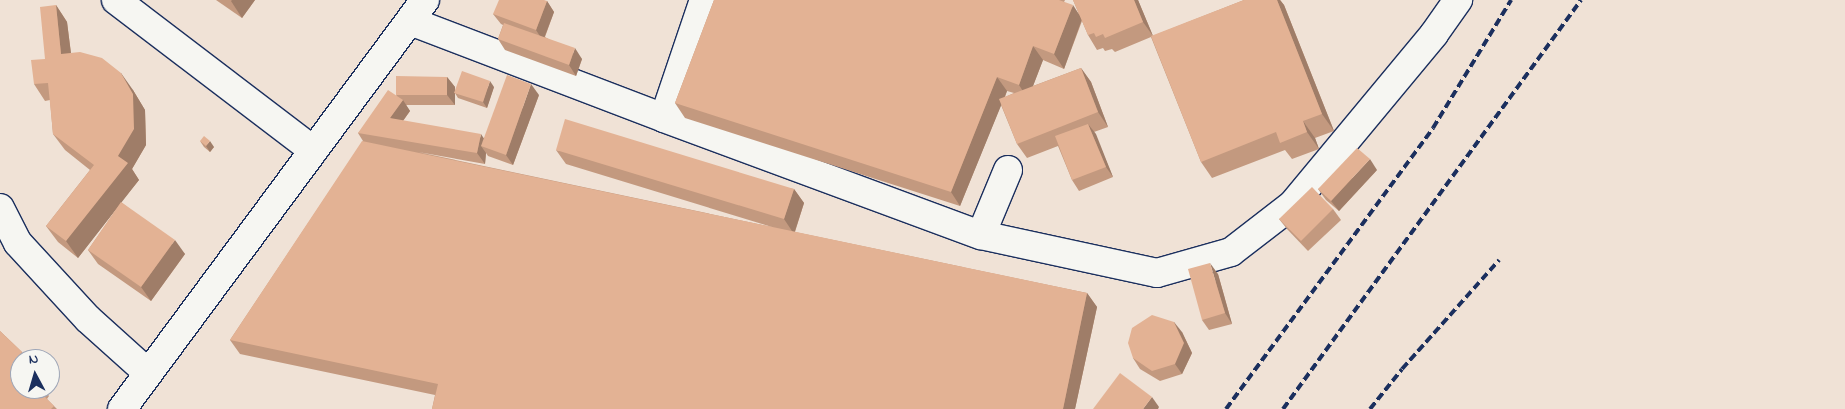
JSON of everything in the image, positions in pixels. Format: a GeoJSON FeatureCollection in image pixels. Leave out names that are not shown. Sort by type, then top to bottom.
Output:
{"type":"FeatureCollection","features":[{"type":"Feature","properties":{"kind":"street"},"geometry":{"type":"LineString","coordinates":[[116,0],[313,150]]}},
{"type":"Feature","properties":{"kind":"street"},"geometry":{"type":"LineString","coordinates":[[664,118],[704,0]]}},
{"type":"Feature","properties":{"kind":"street"},"geometry":{"type":"LineString","coordinates":[[122,409],[417,10],[664,118],[981,235],[1157,273],[1231,252],[1293,204],[1434,34],[1458,0]]}},
{"type":"Feature","properties":{"kind":"street"},"geometry":{"type":"LineString","coordinates":[[981,235],[1008,170]]}},
{"type":"Feature","properties":{"kind":"street"},"geometry":{"type":"LineString","coordinates":[[0,208],[18,243],[88,319],[148,373]]}},
{"type":"Feature","properties":{"kind":"building"},"geometry":{"type":"Polygon","coordinates":[[[499,0],[547,1],[536,30],[493,14],[499,0]]]}},
{"type":"Feature","properties":{"kind":"building"},"geometry":{"type":"Polygon","coordinates":[[[714,0],[1059,0],[1073,5],[1054,54],[1033,46],[1019,85],[997,77],[951,192],[675,103],[714,0]]]}},
{"type":"Feature","properties":{"kind":"building"},"geometry":{"type":"Polygon","coordinates":[[[1073,0],[1134,0],[1143,22],[1105,38],[1103,34],[1096,37],[1094,33],[1088,35],[1073,0]]]}},
{"type":"Feature","properties":{"kind":"building"},"geometry":{"type":"Polygon","coordinates":[[[1244,0],[1277,0],[1322,114],[1303,121],[1307,132],[1280,143],[1276,132],[1201,162],[1151,36],[1244,0]]]}},
{"type":"Feature","properties":{"kind":"building"},"geometry":{"type":"Polygon","coordinates":[[[56,5],[61,54],[80,52],[102,58],[121,73],[133,94],[134,129],[118,156],[128,163],[66,241],[46,226],[94,165],[53,134],[48,83],[34,84],[31,60],[45,59],[40,7],[56,5]]]}},
{"type":"Feature","properties":{"kind":"building"},"geometry":{"type":"Polygon","coordinates":[[[504,23],[575,48],[569,65],[498,39],[504,23]]]}},
{"type":"Feature","properties":{"kind":"building"},"geometry":{"type":"Polygon","coordinates":[[[1081,68],[1098,112],[1017,144],[999,99],[1081,68]]]}},
{"type":"Feature","properties":{"kind":"building"},"geometry":{"type":"Polygon","coordinates":[[[462,71],[490,81],[483,102],[454,93],[462,71]]]}},
{"type":"Feature","properties":{"kind":"building"},"geometry":{"type":"Polygon","coordinates":[[[507,75],[531,84],[506,155],[481,146],[507,75]]]}},
{"type":"Feature","properties":{"kind":"building"},"geometry":{"type":"Polygon","coordinates":[[[396,76],[447,77],[447,95],[396,95],[396,76]]]}},
{"type":"Feature","properties":{"kind":"building"},"geometry":{"type":"Polygon","coordinates":[[[388,90],[403,100],[390,118],[481,134],[477,153],[358,133],[388,90]]]}},
{"type":"Feature","properties":{"kind":"building"},"geometry":{"type":"Polygon","coordinates":[[[565,119],[794,189],[784,219],[556,150],[565,119]]]}},
{"type":"Feature","properties":{"kind":"building"},"geometry":{"type":"Polygon","coordinates":[[[1088,124],[1106,167],[1072,180],[1055,136],[1088,124]]]}},
{"type":"Feature","properties":{"kind":"building"},"geometry":{"type":"Polygon","coordinates":[[[204,136],[210,141],[206,146],[200,141],[204,136]]]}},
{"type":"Feature","properties":{"kind":"building"},"geometry":{"type":"Polygon","coordinates":[[[362,141],[1087,293],[1063,409],[432,409],[438,384],[230,340],[362,141]]]}},
{"type":"Feature","properties":{"kind":"building"},"geometry":{"type":"Polygon","coordinates":[[[1357,148],[1370,159],[1331,201],[1318,189],[1357,148]]]}},
{"type":"Feature","properties":{"kind":"building"},"geometry":{"type":"Polygon","coordinates":[[[1312,187],[1333,209],[1301,241],[1279,219],[1312,187]]]}},
{"type":"Feature","properties":{"kind":"building"},"geometry":{"type":"Polygon","coordinates":[[[121,202],[175,240],[141,287],[88,250],[121,202]]]}},
{"type":"Feature","properties":{"kind":"building"},"geometry":{"type":"Polygon","coordinates":[[[1210,263],[1225,313],[1202,320],[1188,269],[1210,263]]]}},
{"type":"Feature","properties":{"kind":"building"},"geometry":{"type":"Polygon","coordinates":[[[1152,315],[1174,322],[1184,343],[1175,364],[1152,371],[1133,358],[1128,343],[1132,328],[1152,315]]]}},
{"type":"Feature","properties":{"kind":"building"},"geometry":{"type":"Polygon","coordinates":[[[0,331],[19,349],[10,349],[10,399],[47,399],[54,406],[51,409],[0,409],[0,331]]]}},
{"type":"Feature","properties":{"kind":"building"},"geometry":{"type":"Polygon","coordinates":[[[1120,373],[1152,397],[1143,409],[1093,409],[1120,373]]]}},
{"type":"Feature","properties":{"kind":"railway"},"geometry":{"type":"LineString","coordinates":[[1226,409],[1433,128],[1511,0]]}},
{"type":"Feature","properties":{"kind":"railway"},"geometry":{"type":"LineString","coordinates":[[1283,409],[1581,0]]}},
{"type":"Feature","properties":{"kind":"railway"},"geometry":{"type":"LineString","coordinates":[[1370,409],[1402,369],[1499,260]]}}]}
